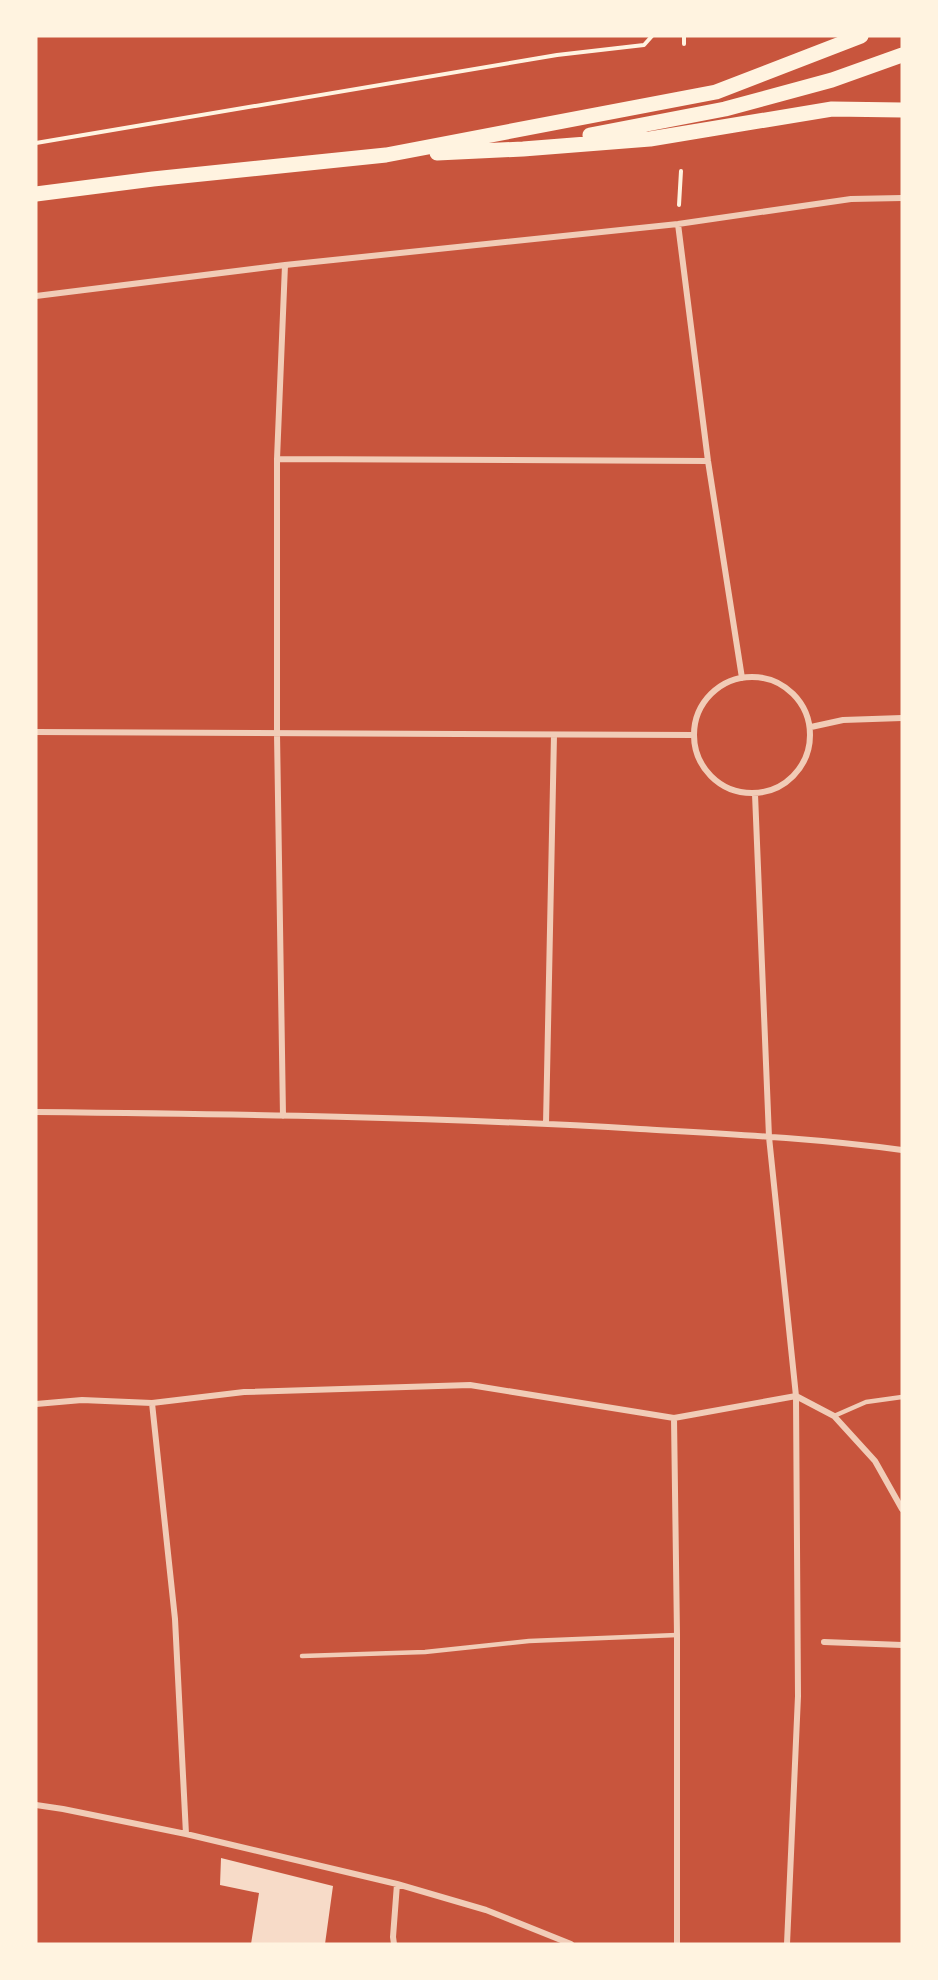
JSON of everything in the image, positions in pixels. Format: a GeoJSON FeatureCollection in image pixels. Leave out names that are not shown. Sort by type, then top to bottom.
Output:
{"type":"FeatureCollection","features":[{"type":"Feature","properties":{"kind":"main road"},"geometry":{"type":"LineString","coordinates":[[386,155],[716,92],[861,36]]}},
{"type":"Feature","properties":{"kind":"main road"},"geometry":{"type":"LineString","coordinates":[[523,149],[726,109],[832,80],[902,55]]}},
{"type":"Feature","properties":{"kind":"main road"},"geometry":{"type":"LineString","coordinates":[[36,194],[153,179],[386,155],[523,149],[650,139],[832,109],[902,110]]}},
{"type":"Feature","properties":{"kind":"street"},"geometry":{"type":"LineString","coordinates":[[36,296],[285,265],[678,224],[851,199],[902,198]]}},
{"type":"Feature","properties":{"kind":"street"},"geometry":{"type":"LineString","coordinates":[[678,224],[708,461],[742,678]]}},
{"type":"Feature","properties":{"kind":"street"},"geometry":{"type":"LineString","coordinates":[[283,1116],[277,734],[277,459],[285,265]]}},
{"type":"Feature","properties":{"kind":"street"},"geometry":{"type":"LineString","coordinates":[[277,459],[708,461]]}},
{"type":"Feature","properties":{"kind":"street"},"geometry":{"type":"LineString","coordinates":[[761,677],[779,683],[794,693],[805,709],[811,727],[810,746],[803,765],[791,780],[774,790],[755,794],[736,792],[719,784],[706,771],[697,754],[694,735],[698,715],[708,698],[723,685],[742,678],[761,677]]}},
{"type":"Feature","properties":{"kind":"street"},"geometry":{"type":"LineString","coordinates":[[811,727],[843,720],[902,718]]}},
{"type":"Feature","properties":{"kind":"street"},"geometry":{"type":"LineString","coordinates":[[36,732],[694,735]]}},
{"type":"Feature","properties":{"kind":"street"},"geometry":{"type":"LineString","coordinates":[[546,1124],[555,735]]}},
{"type":"Feature","properties":{"kind":"street"},"geometry":{"type":"LineString","coordinates":[[755,794],[769,1137],[796,1396],[798,1696],[787,1944]]}},
{"type":"Feature","properties":{"kind":"street"},"geometry":{"type":"LineString","coordinates":[[36,1112],[283,1116],[546,1124],[769,1137],[902,1150]]}},
{"type":"Feature","properties":{"kind":"street"},"geometry":{"type":"LineString","coordinates":[[36,1404],[81,1400],[152,1403],[244,1392],[470,1385],[674,1418],[796,1396],[834,1416],[875,1461],[902,1509]]}},
{"type":"Feature","properties":{"kind":"street"},"geometry":{"type":"LineString","coordinates":[[152,1403],[176,1619],[186,1834]]}},
{"type":"Feature","properties":{"kind":"street"},"geometry":{"type":"LineString","coordinates":[[674,1418],[677,1944]]}},
{"type":"Feature","properties":{"kind":"street"},"geometry":{"type":"LineString","coordinates":[[824,1642],[902,1645]]}},
{"type":"Feature","properties":{"kind":"street"},"geometry":{"type":"LineString","coordinates":[[36,1805],[186,1834],[396,1884],[486,1910],[571,1944]]}},
{"type":"Feature","properties":{"kind":"street"},"geometry":{"type":"LineString","coordinates":[[394,1944],[396,1884]]}},
{"type":"Feature","properties":{"kind":"lane"},"geometry":{"type":"LineString","coordinates":[[834,1416],[866,1402],[902,1397]]}},
{"type":"Feature","properties":{"kind":"lane"},"geometry":{"type":"LineString","coordinates":[[302,1656],[425,1652],[529,1641],[677,1635]]}},
{"type":"Feature","properties":{"kind":"path"},"geometry":{"type":"LineString","coordinates":[[36,143],[557,55],[644,45],[652,36]]}},
{"type":"Feature","properties":{"kind":"path"},"geometry":{"type":"LineString","coordinates":[[684,36],[684,44]]}},
{"type":"Feature","properties":{"kind":"path"},"geometry":{"type":"LineString","coordinates":[[678,224],[681,171]]}},
{"type":"Feature","properties":{"kind":"building"},"geometry":{"type":"Polygon","coordinates":[[[221,1858],[333,1886],[325,1944],[251,1944],[259,1893],[220,1885],[221,1858]]]}}]}
